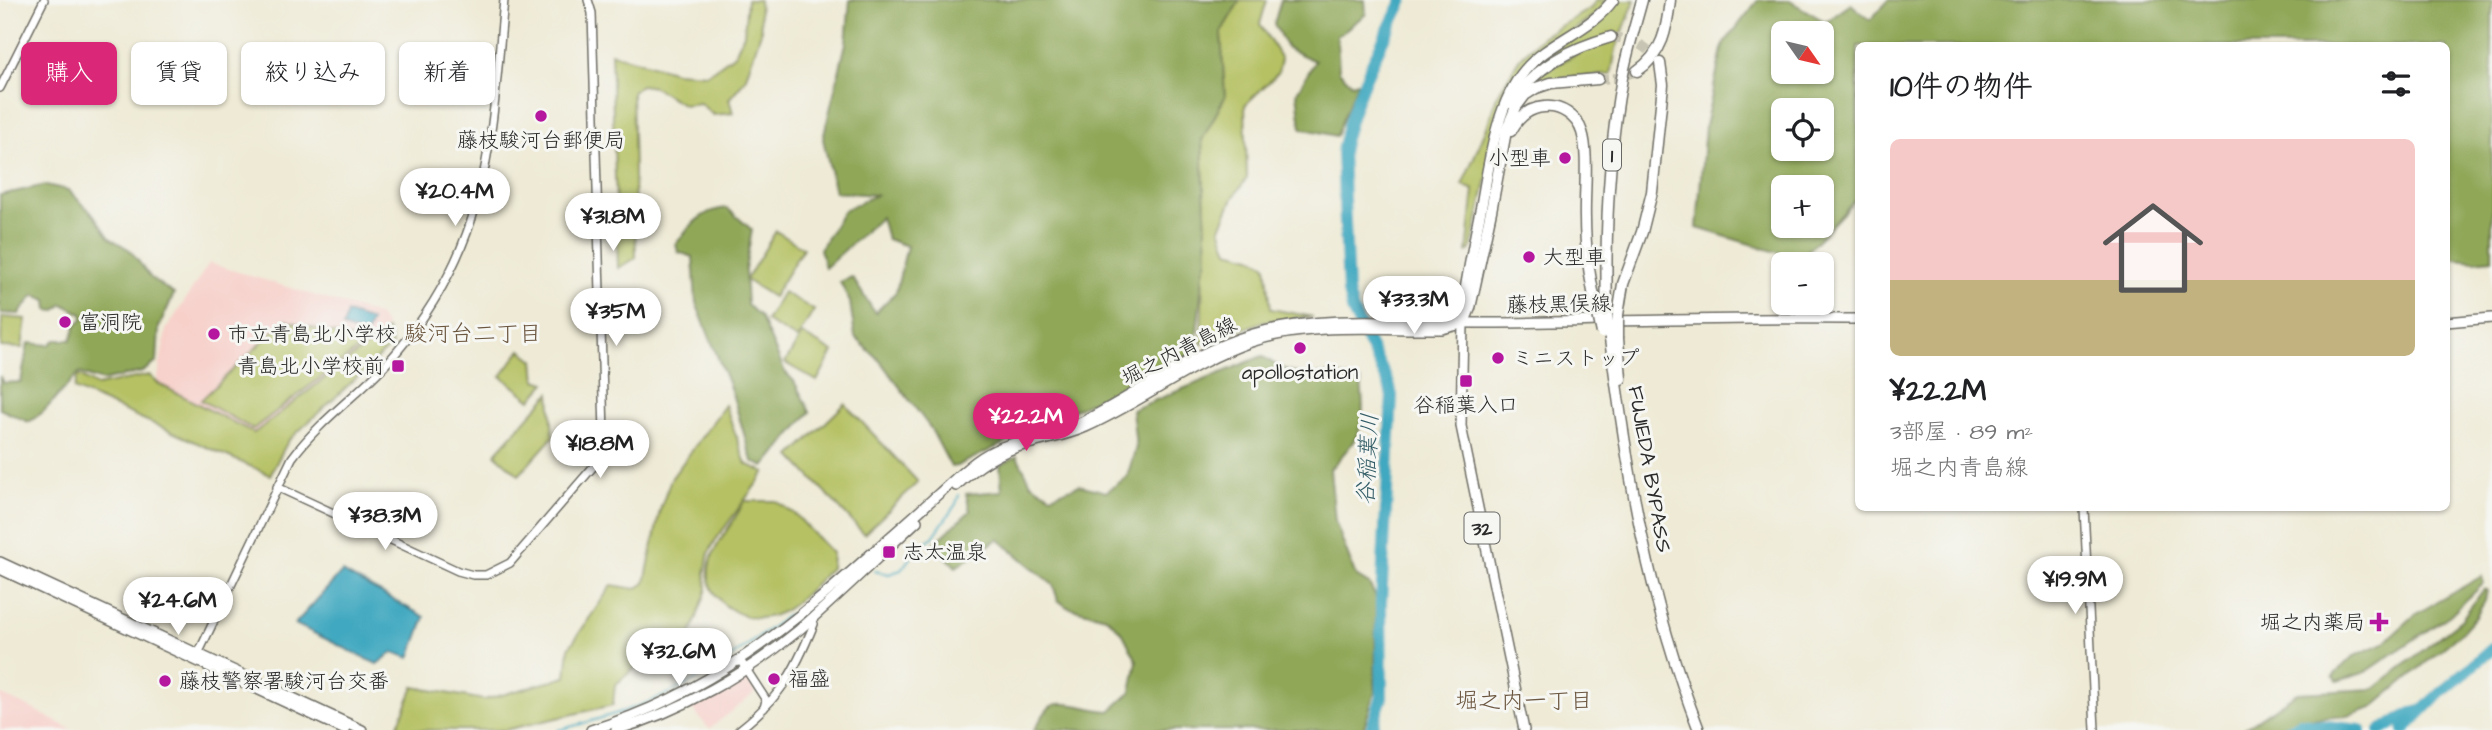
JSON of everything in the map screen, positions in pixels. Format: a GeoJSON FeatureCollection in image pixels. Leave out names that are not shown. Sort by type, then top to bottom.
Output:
{"type":"FeatureCollection","features":[{"type":"Feature","properties":{"kind":"highway","name":"1"},"geometry":{"type":"LineString","coordinates":[[1463,323],[1470,308],[1491,211],[1500,121],[1509,94],[1526,69],[1544,51],[1592,21],[1613,0]]}},
{"type":"Feature","properties":{"kind":"highway","name":"FUJIEDA BYPASS"},"geometry":{"type":"LineString","coordinates":[[1642,0],[1622,79],[1613,145],[1607,221],[1607,313],[1625,455],[1647,565],[1676,668],[1699,730]]}},
{"type":"Feature","properties":{"kind":"highway"},"geometry":{"type":"LineString","coordinates":[[1637,71],[1646,65],[1660,47],[1670,0]]}},
{"type":"Feature","properties":{"kind":"highway","name":"1"},"geometry":{"type":"LineString","coordinates":[[1500,121],[1512,101],[1539,71],[1568,52],[1611,37]]}},
{"type":"Feature","properties":{"kind":"highway","name":"1"},"geometry":{"type":"LineString","coordinates":[[1607,313],[1623,284],[1642,232],[1652,192],[1663,85],[1660,63]]}},
{"type":"Feature","properties":{"kind":"highway","name":"1"},"geometry":{"type":"LineString","coordinates":[[1463,323],[1462,309],[1499,147],[1511,116],[1525,96],[1536,88],[1551,83],[1598,79]]}},
{"type":"Feature","properties":{"kind":"highway","name":"1"},"geometry":{"type":"LineString","coordinates":[[1499,147],[1518,119],[1527,111],[1539,107],[1551,106],[1563,110],[1578,123],[1584,144],[1588,262],[1607,313]]}},
{"type":"Feature","properties":{"kind":"main road"},"geometry":{"type":"LineString","coordinates":[[2450,322],[2492,318]]}},
{"type":"Feature","properties":{"kind":"main road","name":"藤枝黒俣線"},"geometry":{"type":"LineString","coordinates":[[1463,323],[1855,319]]}},
{"type":"Feature","properties":{"kind":"main road","name":"堀之内青島線"},"geometry":{"type":"LineString","coordinates":[[616,730],[658,715],[743,664],[817,602],[963,470],[996,449],[1085,420],[1215,349],[1250,334],[1300,324],[1368,326],[1443,320],[1463,323]]}},
{"type":"Feature","properties":{"kind":"main road","name":"32"},"geometry":{"type":"LineString","coordinates":[[1463,323],[1461,426],[1524,730]]}},
{"type":"Feature","properties":{"kind":"main road"},"geometry":{"type":"LineString","coordinates":[[0,562],[362,730]]}},
{"type":"Feature","properties":{"kind":"main road"},"geometry":{"type":"LineString","coordinates":[[0,569],[345,730]]}},
{"type":"Feature","properties":{"kind":"main road","name":"堀之内青島線"},"geometry":{"type":"LineString","coordinates":[[591,730],[654,707],[743,664]]}},
{"type":"Feature","properties":{"kind":"street"},"geometry":{"type":"LineString","coordinates":[[0,88],[44,0]]}},
{"type":"Feature","properties":{"kind":"street"},"geometry":{"type":"LineString","coordinates":[[199,653],[292,458],[313,432],[367,383],[413,333],[435,302],[463,248],[481,191],[489,151],[504,0]]}},
{"type":"Feature","properties":{"kind":"street"},"geometry":{"type":"LineString","coordinates":[[277,487],[458,571],[486,575],[510,563],[593,467],[601,450],[604,433],[592,13],[588,0]]}},
{"type":"Feature","properties":{"kind":"street"},"geometry":{"type":"LineString","coordinates":[[2084,511],[2095,730]]}},
{"type":"Feature","properties":{"kind":"street"},"geometry":{"type":"LineString","coordinates":[[739,730],[776,697],[794,670],[814,624]]}},
{"type":"Feature","properties":{"kind":"street"},"geometry":{"type":"LineString","coordinates":[[743,664],[766,700],[763,710]]}},
{"type":"Feature","properties":{"kind":"shaded area"},"geometry":{"type":"Polygon","coordinates":[[[209,263],[378,315],[386,326],[380,339],[301,394],[256,434],[157,383],[166,330],[209,263]]]}},
{"type":"Feature","properties":{"kind":"shaded area"},"geometry":{"type":"Polygon","coordinates":[[[740,678],[747,680],[755,693],[709,729],[690,706],[740,678]]]}},
{"type":"Feature","properties":{"kind":"shaded area"},"geometry":{"type":"Polygon","coordinates":[[[0,694],[31,708],[72,730],[0,730],[0,694]]]}},
{"type":"Feature","properties":{"kind":"green space"},"geometry":{"type":"Polygon","coordinates":[[[747,0],[759,0],[761,32],[745,80],[729,99],[733,113],[713,115],[700,103],[684,105],[654,87],[641,85],[632,92],[636,258],[618,268],[611,53],[676,72],[707,74],[735,54],[744,34],[747,0]]]}},
{"type":"Feature","properties":{"kind":"green space"},"geometry":{"type":"Polygon","coordinates":[[[850,0],[1240,0],[1221,32],[1225,97],[1202,140],[1207,259],[1203,272],[1195,352],[951,467],[931,429],[880,361],[855,337],[850,302],[840,282],[852,277],[875,313],[896,292],[907,246],[887,239],[881,217],[825,268],[820,249],[844,210],[876,195],[835,192],[823,139],[846,43],[850,0]]]}},
{"type":"Feature","properties":{"kind":"green space"},"geometry":{"type":"Polygon","coordinates":[[[1240,0],[1267,0],[1260,24],[1281,59],[1278,73],[1245,105],[1247,178],[1233,198],[1220,228],[1228,251],[1252,257],[1266,265],[1271,309],[1313,317],[1265,321],[1201,344],[1203,272],[1207,259],[1202,140],[1225,97],[1221,32],[1240,0]]]}},
{"type":"Feature","properties":{"kind":"green space"},"geometry":{"type":"Polygon","coordinates":[[[1281,0],[1365,0],[1366,14],[1337,36],[1339,71],[1352,84],[1358,82],[1336,136],[1301,128],[1297,92],[1315,61],[1287,48],[1274,24],[1281,0]]]}},
{"type":"Feature","properties":{"kind":"green space"},"geometry":{"type":"Polygon","coordinates":[[[1596,0],[1608,0],[1595,14],[1545,49],[1506,93],[1471,250],[1467,252],[1474,190],[1462,185],[1497,96],[1520,58],[1543,36],[1591,8],[1596,0]]]}},
{"type":"Feature","properties":{"kind":"green space"},"geometry":{"type":"Polygon","coordinates":[[[1616,0],[1635,0],[1616,49],[1611,75],[1566,77],[1526,92],[1536,76],[1611,35],[1516,86],[1536,62],[1616,0]]]}},
{"type":"Feature","properties":{"kind":"green space"},"geometry":{"type":"Polygon","coordinates":[[[1758,0],[1788,0],[1824,21],[1771,21],[1771,84],[1834,84],[1834,21],[1827,21],[1851,4],[1870,20],[1889,0],[2492,0],[2492,259],[2474,261],[2450,258],[2450,42],[1855,42],[1855,200],[1834,223],[1834,175],[1771,175],[1771,238],[1820,238],[1807,252],[1777,252],[1697,228],[1705,126],[1723,45],[1758,0]]]}},
{"type":"Feature","properties":{"kind":"green space"},"geometry":{"type":"Polygon","coordinates":[[[46,185],[68,190],[93,214],[110,238],[130,250],[151,278],[174,294],[159,327],[157,362],[142,372],[102,381],[79,373],[43,412],[29,422],[0,409],[0,376],[3,383],[21,382],[28,343],[49,345],[55,340],[71,340],[76,325],[83,319],[82,314],[63,304],[55,311],[48,310],[47,300],[34,295],[19,314],[0,313],[0,195],[46,185]]]}},
{"type":"Feature","properties":{"kind":"green space"},"geometry":{"type":"Polygon","coordinates":[[[727,208],[752,230],[745,270],[747,305],[760,316],[785,372],[794,381],[810,412],[764,467],[752,461],[732,393],[696,303],[693,257],[678,252],[676,244],[704,215],[727,208]]]}},
{"type":"Feature","properties":{"kind":"green space"},"geometry":{"type":"Polygon","coordinates":[[[776,231],[803,248],[773,297],[746,280],[776,231]]]}},
{"type":"Feature","properties":{"kind":"green space"},"geometry":{"type":"Polygon","coordinates":[[[783,292],[814,310],[797,339],[766,321],[783,292]]]}},
{"type":"Feature","properties":{"kind":"green space"},"geometry":{"type":"Polygon","coordinates":[[[2,317],[26,319],[22,348],[1,347],[2,317]]]}},
{"type":"Feature","properties":{"kind":"green space"},"geometry":{"type":"Polygon","coordinates":[[[285,320],[366,343],[253,429],[201,400],[285,320]]]}},
{"type":"Feature","properties":{"kind":"green space"},"geometry":{"type":"Polygon","coordinates":[[[387,330],[392,345],[288,441],[270,475],[74,389],[78,375],[97,386],[149,375],[159,384],[254,433],[387,330]]]}},
{"type":"Feature","properties":{"kind":"green space"},"geometry":{"type":"Polygon","coordinates":[[[802,334],[833,352],[817,381],[785,363],[802,334]]]}},
{"type":"Feature","properties":{"kind":"green space"},"geometry":{"type":"Polygon","coordinates":[[[521,350],[534,360],[536,380],[546,383],[531,400],[501,376],[521,350]]]}},
{"type":"Feature","properties":{"kind":"green space"},"geometry":{"type":"Polygon","coordinates":[[[1262,356],[1281,368],[1303,375],[1334,374],[1361,381],[1363,410],[1359,430],[1349,447],[1330,469],[1335,521],[1356,576],[1369,584],[1376,597],[1375,692],[1363,730],[1034,730],[1048,709],[1055,705],[1070,704],[1110,711],[1131,692],[1137,661],[1122,632],[1106,617],[1067,607],[1058,600],[1053,585],[998,539],[956,567],[934,544],[970,511],[966,494],[1002,491],[1000,465],[1017,456],[1031,483],[1051,496],[1079,485],[1106,492],[1127,477],[1136,447],[1132,410],[1262,356]]]}},
{"type":"Feature","properties":{"kind":"green space"},"geometry":{"type":"Polygon","coordinates":[[[550,393],[553,437],[519,475],[495,454],[550,393]]]}},
{"type":"Feature","properties":{"kind":"green space"},"geometry":{"type":"Polygon","coordinates":[[[845,404],[918,482],[864,534],[791,456],[845,404]]]}},
{"type":"Feature","properties":{"kind":"green space"},"geometry":{"type":"Polygon","coordinates":[[[725,405],[746,464],[765,472],[709,553],[705,573],[707,589],[685,651],[653,652],[615,685],[613,705],[505,730],[396,730],[414,687],[484,700],[566,677],[569,648],[612,585],[636,589],[645,583],[660,510],[671,479],[725,405]]]}},
{"type":"Feature","properties":{"kind":"green space"},"geometry":{"type":"Polygon","coordinates":[[[744,501],[776,501],[796,515],[832,553],[831,568],[797,601],[773,616],[745,616],[722,603],[711,587],[709,568],[712,558],[744,501]]]}},
{"type":"Feature","properties":{"kind":"green space"},"geometry":{"type":"Polygon","coordinates":[[[2482,576],[2483,583],[2450,615],[2366,672],[2338,681],[2333,676],[2352,657],[2384,643],[2416,614],[2482,576]]]}},
{"type":"Feature","properties":{"kind":"green space"},"geometry":{"type":"Polygon","coordinates":[[[2484,589],[2487,590],[2485,601],[2461,633],[2372,708],[2348,716],[2295,720],[2277,730],[2242,730],[2297,693],[2374,689],[2461,620],[2484,589]]]}},
{"type":"Feature","properties":{"kind":"water"},"geometry":{"type":"Polygon","coordinates":[[[347,313],[371,321],[366,335],[343,327],[347,313]]]}},
{"type":"Feature","properties":{"kind":"water"},"geometry":{"type":"Polygon","coordinates":[[[342,572],[425,617],[410,658],[393,652],[377,664],[295,624],[342,572]]]}},
{"type":"Feature","properties":{"kind":"waterway","name":"谷稲葉川"},"geometry":{"type":"LineString","coordinates":[[1371,730],[1382,697],[1381,603],[1392,396],[1389,384],[1353,312],[1348,292],[1342,152],[1359,94],[1403,0]]}},
{"type":"Feature","properties":{"kind":"waterway"},"geometry":{"type":"LineString","coordinates":[[874,571],[889,574],[901,570],[919,546],[933,537],[956,504],[959,495]]}},
{"type":"Feature","properties":{"kind":"waterway"},"geometry":{"type":"LineString","coordinates":[[558,730],[628,710],[679,689],[731,657],[788,615]]}},
{"type":"Feature","properties":{"kind":"waterway"},"geometry":{"type":"LineString","coordinates":[[2404,730],[2434,699],[2492,649]]}},
{"type":"Feature","properties":{"kind":"waterway"},"geometry":{"type":"LineString","coordinates":[[2380,730],[2416,711]]}},
{"type":"Feature","properties":{"kind":"waterway"},"geometry":{"type":"LineString","coordinates":[[2287,730],[2300,723],[2361,730]]}},
{"type":"Feature","properties":{"kind":"tunnel"},"geometry":{"type":"LineString","coordinates":[[1611,37],[1638,43],[1658,61]]}},
{"type":"Feature","properties":{"kind":"tunnel"},"geometry":{"type":"LineString","coordinates":[[1598,79],[1616,78],[1637,71]]}},
{"type":"Feature","properties":{"kind":"place","name":"藤枝駿河台郵便局"},"geometry":{"type":"Point","coordinates":[541,116]}},
{"type":"Feature","properties":{"kind":"place","name":"小型車"},"geometry":{"type":"Point","coordinates":[1565,158]}},
{"type":"Feature","properties":{"kind":"place","name":"大型車"},"geometry":{"type":"Point","coordinates":[1529,257]}},
{"type":"Feature","properties":{"kind":"place","name":"富洞院"},"geometry":{"type":"Point","coordinates":[65,322]}},
{"type":"Feature","properties":{"kind":"place","name":"市立青島北小学校"},"geometry":{"type":"Point","coordinates":[214,334]}},
{"type":"Feature","properties":{"kind":"place","name":"apollostation"},"geometry":{"type":"Point","coordinates":[1300,348]}},
{"type":"Feature","properties":{"kind":"place","name":"ミニストップ"},"geometry":{"type":"Point","coordinates":[1498,358]}},
{"type":"Feature","properties":{"kind":"place","name":"青島北小学校前"},"geometry":{"type":"Point","coordinates":[398,366]}},
{"type":"Feature","properties":{"kind":"place","name":"谷稲葉入口"},"geometry":{"type":"Point","coordinates":[1466,381]}},
{"type":"Feature","properties":{"kind":"place","name":"志太温泉"},"geometry":{"type":"Point","coordinates":[889,552]}},
{"type":"Feature","properties":{"kind":"place","name":"堀之内薬局"},"geometry":{"type":"Point","coordinates":[2379,622]}},
{"type":"Feature","properties":{"kind":"place","name":"福盛"},"geometry":{"type":"Point","coordinates":[774,679]}},
{"type":"Feature","properties":{"kind":"place","name":"藤枝警察署駿河台交番"},"geometry":{"type":"Point","coordinates":[165,681]}},
{"type":"Feature","properties":{"kind":"district","name":"駿河台二丁目"},"geometry":{"type":"Point","coordinates":[473,333]}},
{"type":"Feature","properties":{"kind":"district","name":"堀之内一丁目"},"geometry":{"type":"Point","coordinates":[1524,700]}}]}
